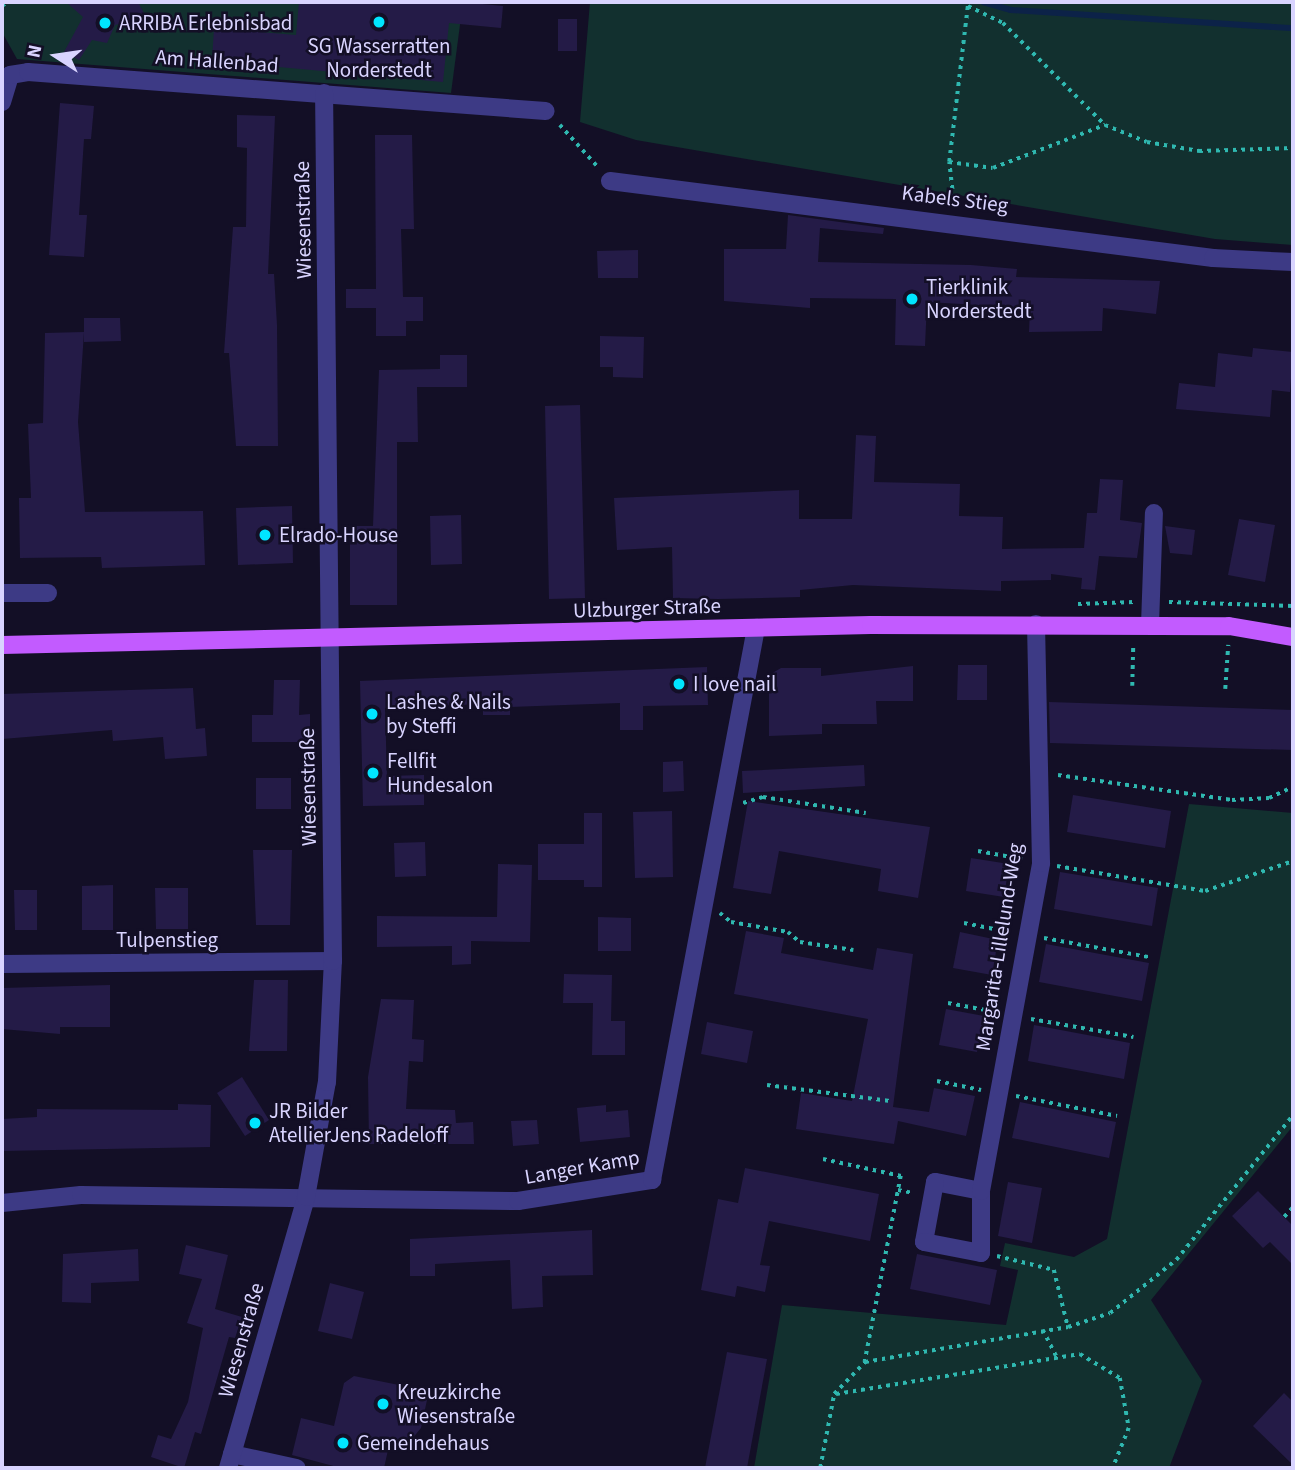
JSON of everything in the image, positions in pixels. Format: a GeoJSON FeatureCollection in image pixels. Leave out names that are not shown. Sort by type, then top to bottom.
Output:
{"type":"FeatureCollection","features":[{"type":"Feature","properties":{"kind":"main road","name":"Ulzburger Straße"},"geometry":{"type":"LineString","coordinates":[[2,645],[1036,624],[1229,626],[1293,636]]}},
{"type":"Feature","properties":{"kind":"street","name":"Am Hallenbad"},"geometry":{"type":"LineString","coordinates":[[2,102],[6,70],[547,111]]}},
{"type":"Feature","properties":{"kind":"street","name":"Wiesenstraße"},"geometry":{"type":"LineString","coordinates":[[230,1461],[306,1197],[327,1082],[333,961],[324,93]]}},
{"type":"Feature","properties":{"kind":"street","name":"Kabels Stieg"},"geometry":{"type":"LineString","coordinates":[[610,181],[956,222],[1213,258],[1293,262]]}},
{"type":"Feature","properties":{"kind":"street"},"geometry":{"type":"LineString","coordinates":[[1142,625],[1154,513]]}},
{"type":"Feature","properties":{"kind":"street"},"geometry":{"type":"LineString","coordinates":[[2,593],[48,593]]}},
{"type":"Feature","properties":{"kind":"street","name":"Margarita-Lillelund-Weg"},"geometry":{"type":"LineString","coordinates":[[981,1252],[981,1191],[1041,863],[1036,624]]}},
{"type":"Feature","properties":{"kind":"street","name":"Langer Kamp"},"geometry":{"type":"LineString","coordinates":[[2,1203],[81,1195],[518,1200],[652,1180],[756,628]]}},
{"type":"Feature","properties":{"kind":"street","name":"Tulpenstieg"},"geometry":{"type":"LineString","coordinates":[[2,964],[333,961]]}},
{"type":"Feature","properties":{"kind":"street"},"geometry":{"type":"LineString","coordinates":[[981,1191],[935,1182],[924,1242],[981,1252]]}},
{"type":"Feature","properties":{"kind":"street"},"geometry":{"type":"LineString","coordinates":[[230,1461],[297,1468]]}},
{"type":"Feature","properties":{"kind":"path"},"geometry":{"type":"LineString","coordinates":[[2,6],[7,2]]}},
{"type":"Feature","properties":{"kind":"path"},"geometry":{"type":"LineString","coordinates":[[956,222],[949,162],[968,4],[1003,23],[1105,125],[1147,142],[1199,151],[1293,148]]}},
{"type":"Feature","properties":{"kind":"path"},"geometry":{"type":"LineString","coordinates":[[547,111],[610,181]]}},
{"type":"Feature","properties":{"kind":"path"},"geometry":{"type":"LineString","coordinates":[[949,162],[993,168],[1105,125]]}},
{"type":"Feature","properties":{"kind":"path"},"geometry":{"type":"LineString","coordinates":[[1132,686],[1142,625]]}},
{"type":"Feature","properties":{"kind":"path"},"geometry":{"type":"LineString","coordinates":[[1225,689],[1229,626]]}},
{"type":"Feature","properties":{"kind":"path"},"geometry":{"type":"LineString","coordinates":[[1040,772],[1232,800],[1269,798],[1293,787]]}},
{"type":"Feature","properties":{"kind":"path"},"geometry":{"type":"LineString","coordinates":[[721,810],[763,797],[866,813]]}},
{"type":"Feature","properties":{"kind":"path"},"geometry":{"type":"LineString","coordinates":[[978,851],[1205,891],[1293,860]]}},
{"type":"Feature","properties":{"kind":"path"},"geometry":{"type":"LineString","coordinates":[[704,901],[731,922],[853,950]]}},
{"type":"Feature","properties":{"kind":"path"},"geometry":{"type":"LineString","coordinates":[[964,923],[1149,957]]}},
{"type":"Feature","properties":{"kind":"path"},"geometry":{"type":"LineString","coordinates":[[948,1003],[1133,1037]]}},
{"type":"Feature","properties":{"kind":"path"},"geometry":{"type":"LineString","coordinates":[[937,1081],[1117,1116]]}},
{"type":"Feature","properties":{"kind":"path"},"geometry":{"type":"LineString","coordinates":[[767,1085],[890,1101]]}},
{"type":"Feature","properties":{"kind":"path"},"geometry":{"type":"LineString","coordinates":[[865,1362],[1068,1327],[1110,1313],[1176,1261],[1293,1115]]}},
{"type":"Feature","properties":{"kind":"path"},"geometry":{"type":"LineString","coordinates":[[820,1468],[834,1394],[865,1362],[901,1176],[823,1159]]}},
{"type":"Feature","properties":{"kind":"path"},"geometry":{"type":"LineString","coordinates":[[1284,1217],[1293,1208]]}},
{"type":"Feature","properties":{"kind":"path"},"geometry":{"type":"LineString","coordinates":[[981,1252],[1054,1270],[1068,1327]]}},
{"type":"Feature","properties":{"kind":"path"},"geometry":{"type":"LineString","coordinates":[[1043,1330],[1056,1358]]}},
{"type":"Feature","properties":{"kind":"path"},"geometry":{"type":"LineString","coordinates":[[834,1394],[1080,1354],[1120,1378],[1129,1428],[1113,1468]]}},
{"type":"Feature","properties":{"kind":"green space","name":"ARRIBA Erlebnisbad"},"geometry":{"type":"Polygon","coordinates":[[[2,2],[463,2],[451,93],[17,59],[2,32],[2,2]]]}},
{"type":"Feature","properties":{"kind":"green space"},"geometry":{"type":"Polygon","coordinates":[[[590,2],[1293,2],[1293,245],[1215,239],[636,140],[580,122],[590,2]]]}},
{"type":"Feature","properties":{"kind":"green space"},"geometry":{"type":"Polygon","coordinates":[[[1189,804],[1293,813],[1293,1126],[1151,1300],[1202,1381],[1169,1468],[754,1468],[782,1305],[1006,1325],[1018,1270],[1000,1266],[1005,1243],[1074,1257],[1107,1239],[1189,804]]]}},
{"type":"Feature","properties":{"kind":"building","name":"ARRIBA Erlebnisbad"},"geometry":{"type":"Polygon","coordinates":[[[66,2],[138,2],[146,17],[115,25],[107,43],[92,40],[79,60],[64,52],[83,17],[66,2]]]}},
{"type":"Feature","properties":{"kind":"building"},"geometry":{"type":"Polygon","coordinates":[[[299,2],[462,2],[503,6],[501,28],[449,23],[443,82],[212,61],[214,28],[296,35],[299,2]]]}},
{"type":"Feature","properties":{"kind":"building"},"geometry":{"type":"Polygon","coordinates":[[[558,19],[577,19],[577,51],[558,51],[558,19]]]}},
{"type":"Feature","properties":{"kind":"building"},"geometry":{"type":"Polygon","coordinates":[[[60,103],[94,106],[91,139],[84,139],[79,215],[87,215],[84,257],[49,255],[60,103]]]}},
{"type":"Feature","properties":{"kind":"building"},"geometry":{"type":"Polygon","coordinates":[[[237,115],[275,116],[268,274],[274,274],[277,325],[278,446],[236,446],[229,353],[224,353],[233,227],[246,227],[247,148],[237,147],[237,115]]]}},
{"type":"Feature","properties":{"kind":"building"},"geometry":{"type":"Polygon","coordinates":[[[375,135],[412,135],[414,229],[401,229],[403,297],[423,297],[423,321],[406,321],[406,336],[376,336],[376,308],[346,308],[346,289],[376,289],[375,135]]]}},
{"type":"Feature","properties":{"kind":"building"},"geometry":{"type":"Polygon","coordinates":[[[788,215],[884,228],[883,234],[820,228],[818,262],[971,265],[1017,269],[1016,277],[1160,281],[1156,314],[1103,308],[1102,331],[1029,332],[1030,308],[927,302],[925,346],[895,345],[896,299],[810,298],[810,308],[724,301],[724,249],[786,249],[788,215]]]}},
{"type":"Feature","properties":{"kind":"building"},"geometry":{"type":"Polygon","coordinates":[[[638,250],[638,278],[598,278],[597,251],[638,250]]]}},
{"type":"Feature","properties":{"kind":"building"},"geometry":{"type":"Polygon","coordinates":[[[84,318],[120,318],[121,341],[84,342],[84,318]]]}},
{"type":"Feature","properties":{"kind":"building"},"geometry":{"type":"Polygon","coordinates":[[[84,332],[78,422],[85,512],[203,511],[205,565],[102,568],[101,557],[20,558],[19,498],[31,498],[28,424],[43,423],[45,333],[84,332]]]}},
{"type":"Feature","properties":{"kind":"building"},"geometry":{"type":"Polygon","coordinates":[[[600,336],[644,337],[643,378],[613,377],[613,367],[600,367],[600,336]]]}},
{"type":"Feature","properties":{"kind":"building"},"geometry":{"type":"Polygon","coordinates":[[[1253,348],[1293,352],[1290,392],[1272,390],[1270,417],[1176,409],[1179,383],[1215,387],[1218,353],[1252,357],[1253,348]]]}},
{"type":"Feature","properties":{"kind":"building"},"geometry":{"type":"Polygon","coordinates":[[[440,355],[467,355],[467,387],[417,387],[418,442],[397,442],[397,605],[350,605],[350,526],[373,526],[379,370],[440,369],[440,355]]]}},
{"type":"Feature","properties":{"kind":"building"},"geometry":{"type":"Polygon","coordinates":[[[580,405],[585,598],[549,599],[545,406],[580,405]]]}},
{"type":"Feature","properties":{"kind":"building"},"geometry":{"type":"Polygon","coordinates":[[[856,435],[876,436],[874,482],[960,484],[959,516],[1003,517],[1002,549],[1084,548],[1087,513],[1097,513],[1100,479],[1123,480],[1120,520],[1142,523],[1137,558],[1099,556],[1095,590],[1081,589],[1082,578],[1051,574],[1051,580],[1001,581],[1001,591],[853,585],[800,590],[800,597],[718,599],[673,598],[672,547],[617,550],[614,498],[799,490],[799,519],[852,519],[856,435]]]}},
{"type":"Feature","properties":{"kind":"building","name":"Elrado-House"},"geometry":{"type":"Polygon","coordinates":[[[292,506],[293,563],[238,565],[236,508],[292,506]]]}},
{"type":"Feature","properties":{"kind":"building"},"geometry":{"type":"Polygon","coordinates":[[[461,515],[462,564],[431,565],[430,516],[461,515]]]}},
{"type":"Feature","properties":{"kind":"building"},"geometry":{"type":"Polygon","coordinates":[[[1239,519],[1275,525],[1265,582],[1228,575],[1239,519]]]}},
{"type":"Feature","properties":{"kind":"building"},"geometry":{"type":"Polygon","coordinates":[[[1165,526],[1195,530],[1192,555],[1170,553],[1165,526]]]}},
{"type":"Feature","properties":{"kind":"building"},"geometry":{"type":"Polygon","coordinates":[[[958,665],[987,665],[987,700],[957,700],[958,665]]]}},
{"type":"Feature","properties":{"kind":"building"},"geometry":{"type":"Polygon","coordinates":[[[913,666],[913,701],[876,701],[877,724],[822,724],[822,734],[769,736],[769,675],[781,668],[821,668],[821,676],[913,666]]]}},
{"type":"Feature","properties":{"kind":"building"},"geometry":{"type":"Polygon","coordinates":[[[707,667],[708,705],[643,706],[643,730],[620,730],[620,703],[510,707],[510,715],[483,715],[483,704],[385,708],[387,776],[424,775],[424,805],[363,806],[360,681],[707,667]]]}},
{"type":"Feature","properties":{"kind":"building"},"geometry":{"type":"Polygon","coordinates":[[[274,680],[300,680],[299,715],[310,714],[310,742],[252,742],[252,715],[273,715],[274,680]]]}},
{"type":"Feature","properties":{"kind":"building"},"geometry":{"type":"Polygon","coordinates":[[[193,688],[196,729],[205,728],[207,756],[165,759],[163,737],[113,741],[112,730],[2,739],[2,694],[193,688]]]}},
{"type":"Feature","properties":{"kind":"building"},"geometry":{"type":"Polygon","coordinates":[[[1049,702],[1293,710],[1293,750],[1050,743],[1049,702]]]}},
{"type":"Feature","properties":{"kind":"building"},"geometry":{"type":"Polygon","coordinates":[[[683,761],[684,791],[663,792],[663,762],[683,761]]]}},
{"type":"Feature","properties":{"kind":"building"},"geometry":{"type":"Polygon","coordinates":[[[864,765],[865,786],[743,793],[742,771],[864,765]]]}},
{"type":"Feature","properties":{"kind":"building"},"geometry":{"type":"Polygon","coordinates":[[[256,778],[291,778],[291,809],[256,809],[256,778]]]}},
{"type":"Feature","properties":{"kind":"building"},"geometry":{"type":"Polygon","coordinates":[[[1073,795],[1171,811],[1165,848],[1067,832],[1073,795]]]}},
{"type":"Feature","properties":{"kind":"building"},"geometry":{"type":"Polygon","coordinates":[[[748,801],[930,827],[918,898],[878,891],[881,869],[779,851],[771,894],[733,888],[748,801]]]}},
{"type":"Feature","properties":{"kind":"building"},"geometry":{"type":"Polygon","coordinates":[[[672,811],[673,877],[635,878],[633,812],[672,811]]]}},
{"type":"Feature","properties":{"kind":"building"},"geometry":{"type":"Polygon","coordinates":[[[584,813],[602,813],[602,887],[584,887],[584,880],[538,880],[538,844],[584,844],[584,813]]]}},
{"type":"Feature","properties":{"kind":"building"},"geometry":{"type":"Polygon","coordinates":[[[425,842],[426,876],[395,877],[394,843],[425,842]]]}},
{"type":"Feature","properties":{"kind":"building"},"geometry":{"type":"Polygon","coordinates":[[[253,850],[292,850],[290,925],[256,925],[253,850]]]}},
{"type":"Feature","properties":{"kind":"building"},"geometry":{"type":"Polygon","coordinates":[[[971,858],[1009,864],[1004,897],[966,891],[971,858]]]}},
{"type":"Feature","properties":{"kind":"building"},"geometry":{"type":"Polygon","coordinates":[[[498,864],[532,865],[530,942],[471,941],[471,964],[452,965],[452,946],[377,947],[377,916],[497,917],[498,864]]]}},
{"type":"Feature","properties":{"kind":"building"},"geometry":{"type":"Polygon","coordinates":[[[1060,872],[1158,888],[1152,926],[1054,909],[1060,872]]]}},
{"type":"Feature","properties":{"kind":"building"},"geometry":{"type":"Polygon","coordinates":[[[113,885],[113,930],[82,930],[82,886],[113,885]]]}},
{"type":"Feature","properties":{"kind":"building"},"geometry":{"type":"Polygon","coordinates":[[[155,888],[188,888],[188,929],[156,929],[155,888]]]}},
{"type":"Feature","properties":{"kind":"building"},"geometry":{"type":"Polygon","coordinates":[[[14,890],[37,890],[37,930],[15,930],[14,890]]]}},
{"type":"Feature","properties":{"kind":"building"},"geometry":{"type":"Polygon","coordinates":[[[598,917],[631,918],[631,951],[598,951],[598,917]]]}},
{"type":"Feature","properties":{"kind":"building"},"geometry":{"type":"Polygon","coordinates":[[[746,931],[784,938],[781,953],[873,970],[877,948],[913,954],[893,1107],[929,1112],[934,1088],[975,1096],[966,1136],[898,1121],[894,1144],[796,1129],[801,1093],[852,1101],[868,1019],[734,994],[746,931]]]}},
{"type":"Feature","properties":{"kind":"building"},"geometry":{"type":"Polygon","coordinates":[[[960,932],[998,940],[992,975],[953,968],[960,932]]]}},
{"type":"Feature","properties":{"kind":"building"},"geometry":{"type":"Polygon","coordinates":[[[1046,944],[1149,963],[1142,1001],[1039,982],[1046,944]]]}},
{"type":"Feature","properties":{"kind":"building"},"geometry":{"type":"Polygon","coordinates":[[[564,974],[612,975],[611,1021],[625,1021],[625,1055],[592,1055],[593,1003],[563,1003],[564,974]]]}},
{"type":"Feature","properties":{"kind":"building"},"geometry":{"type":"Polygon","coordinates":[[[254,980],[288,980],[287,1051],[249,1051],[254,980]]]}},
{"type":"Feature","properties":{"kind":"building"},"geometry":{"type":"Polygon","coordinates":[[[110,985],[110,1027],[60,1027],[60,1034],[2,1029],[2,988],[110,985]]]}},
{"type":"Feature","properties":{"kind":"building"},"geometry":{"type":"Polygon","coordinates":[[[381,999],[414,1000],[412,1039],[424,1040],[423,1062],[409,1061],[406,1109],[455,1110],[456,1123],[473,1122],[474,1144],[369,1144],[368,1077],[381,999]]]}},
{"type":"Feature","properties":{"kind":"building"},"geometry":{"type":"Polygon","coordinates":[[[946,1009],[984,1016],[977,1052],[939,1045],[946,1009]]]}},
{"type":"Feature","properties":{"kind":"building"},"geometry":{"type":"Polygon","coordinates":[[[707,1022],[753,1031],[747,1063],[701,1054],[707,1022]]]}},
{"type":"Feature","properties":{"kind":"building"},"geometry":{"type":"Polygon","coordinates":[[[1034,1025],[1130,1043],[1124,1079],[1028,1061],[1034,1025]]]}},
{"type":"Feature","properties":{"kind":"building"},"geometry":{"type":"Polygon","coordinates":[[[242,1077],[269,1120],[245,1136],[217,1093],[242,1077]]]}},
{"type":"Feature","properties":{"kind":"building"},"geometry":{"type":"Polygon","coordinates":[[[1020,1102],[1116,1122],[1109,1158],[1012,1138],[1020,1102]]]}},
{"type":"Feature","properties":{"kind":"building"},"geometry":{"type":"Polygon","coordinates":[[[178,1104],[211,1105],[210,1147],[2,1151],[2,1119],[37,1117],[37,1109],[178,1110],[178,1104]]]}},
{"type":"Feature","properties":{"kind":"building"},"geometry":{"type":"Polygon","coordinates":[[[606,1105],[606,1112],[628,1110],[630,1137],[580,1142],[577,1108],[606,1105]]]}},
{"type":"Feature","properties":{"kind":"building"},"geometry":{"type":"Polygon","coordinates":[[[537,1120],[539,1144],[513,1146],[511,1121],[537,1120]]]}},
{"type":"Feature","properties":{"kind":"building"},"geometry":{"type":"Polygon","coordinates":[[[745,1168],[879,1194],[870,1241],[769,1221],[760,1265],[770,1266],[765,1292],[737,1286],[735,1297],[701,1290],[718,1199],[738,1203],[745,1168]]]}},
{"type":"Feature","properties":{"kind":"building"},"geometry":{"type":"Polygon","coordinates":[[[1008,1182],[1042,1188],[1032,1243],[998,1236],[1008,1182]]]}},
{"type":"Feature","properties":{"kind":"building"},"geometry":{"type":"Polygon","coordinates":[[[1258,1191],[1293,1226],[1293,1265],[1270,1242],[1263,1248],[1232,1216],[1258,1191]]]}},
{"type":"Feature","properties":{"kind":"building"},"geometry":{"type":"Polygon","coordinates":[[[592,1230],[593,1275],[542,1276],[543,1307],[512,1309],[510,1260],[435,1264],[435,1276],[410,1276],[410,1239],[592,1230]]]}},
{"type":"Feature","properties":{"kind":"building"},"geometry":{"type":"Polygon","coordinates":[[[186,1245],[228,1255],[215,1309],[242,1317],[235,1338],[229,1337],[201,1434],[195,1432],[184,1468],[151,1457],[158,1435],[171,1439],[188,1402],[203,1328],[187,1323],[202,1279],[179,1274],[186,1245]]]}},
{"type":"Feature","properties":{"kind":"building"},"geometry":{"type":"Polygon","coordinates":[[[138,1249],[139,1281],[91,1283],[91,1303],[62,1302],[63,1254],[138,1249]]]}},
{"type":"Feature","properties":{"kind":"building"},"geometry":{"type":"Polygon","coordinates":[[[917,1254],[997,1270],[990,1305],[910,1289],[917,1254]]]}},
{"type":"Feature","properties":{"kind":"building"},"geometry":{"type":"Polygon","coordinates":[[[330,1283],[364,1292],[352,1339],[318,1331],[330,1283]]]}},
{"type":"Feature","properties":{"kind":"building"},"geometry":{"type":"Polygon","coordinates":[[[727,1352],[767,1359],[747,1468],[705,1468],[727,1352]]]}},
{"type":"Feature","properties":{"kind":"building"},"geometry":{"type":"Polygon","coordinates":[[[354,1376],[419,1389],[427,1400],[421,1428],[407,1445],[390,1441],[384,1468],[341,1468],[292,1455],[301,1418],[334,1426],[344,1383],[354,1376]]]}},
{"type":"Feature","properties":{"kind":"building"},"geometry":{"type":"Polygon","coordinates":[[[1284,1393],[1293,1402],[1293,1465],[1253,1426],[1284,1393]]]}},
{"type":"Feature","properties":{"kind":"waterway"},"geometry":{"type":"LineString","coordinates":[[983,2],[1011,10],[1293,28]]}},
{"type":"Feature","properties":{"kind":"place","name":"SG Wasserratten Norderstedt"},"geometry":{"type":"Point","coordinates":[379,22]}},
{"type":"Feature","properties":{"kind":"place","name":"ARRIBA Erlebnisbad"},"geometry":{"type":"Point","coordinates":[105,23]}},
{"type":"Feature","properties":{"kind":"place","name":"Tierklinik Norderstedt"},"geometry":{"type":"Point","coordinates":[912,299]}},
{"type":"Feature","properties":{"kind":"place","name":"Elrado-House"},"geometry":{"type":"Point","coordinates":[265,535]}},
{"type":"Feature","properties":{"kind":"place","name":"I love nail"},"geometry":{"type":"Point","coordinates":[679,684]}},
{"type":"Feature","properties":{"kind":"place","name":"Lashes & Nails by Steffi"},"geometry":{"type":"Point","coordinates":[372,714]}},
{"type":"Feature","properties":{"kind":"place","name":"Fellfit Hundesalon"},"geometry":{"type":"Point","coordinates":[373,773]}},
{"type":"Feature","properties":{"kind":"place","name":"JR Bilder AtellierJens Radeloff"},"geometry":{"type":"Point","coordinates":[255,1123]}},
{"type":"Feature","properties":{"kind":"place","name":"Kreuzkirche Wiesenstraße"},"geometry":{"type":"Point","coordinates":[383,1404]}},
{"type":"Feature","properties":{"kind":"place","name":"Gemeindehaus"},"geometry":{"type":"Point","coordinates":[343,1443]}}]}
